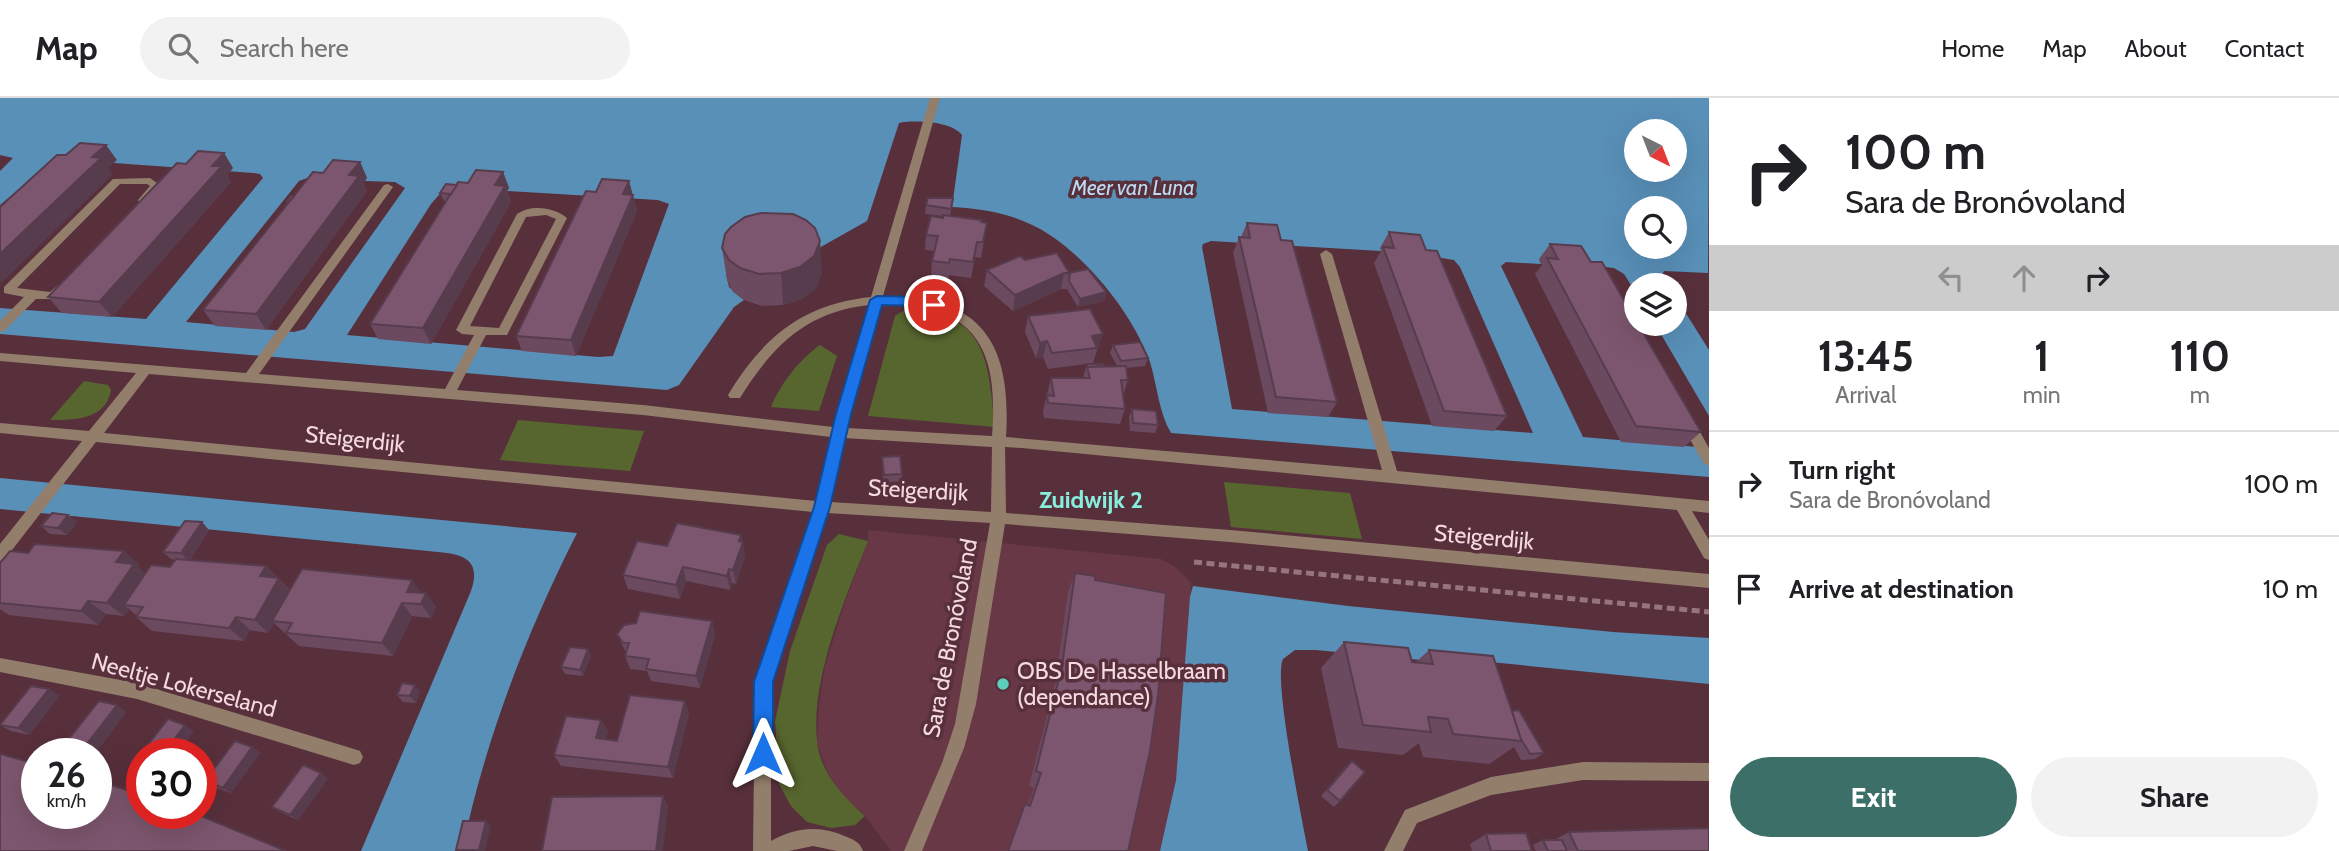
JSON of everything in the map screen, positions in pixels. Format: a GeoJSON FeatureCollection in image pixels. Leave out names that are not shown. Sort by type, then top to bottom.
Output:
{"type":"FeatureCollection","features":[{"type":"Feature","properties":{"kind":"street"},"geometry":{"type":"LineString","coordinates":[[762,851],[763,682],[822,507],[839,433],[935,98]]}},
{"type":"Feature","properties":{"kind":"street"},"geometry":{"type":"LineString","coordinates":[[72,276],[53,296],[8,290],[117,181],[150,181],[156,186],[137,206]]}},
{"type":"Feature","properties":{"kind":"street"},"geometry":{"type":"LineString","coordinates":[[250,377],[388,187]]}},
{"type":"Feature","properties":{"kind":"street"},"geometry":{"type":"LineString","coordinates":[[547,211],[562,218],[503,332],[482,332],[462,330],[522,214],[547,211]]}},
{"type":"Feature","properties":{"kind":"street"},"geometry":{"type":"LineString","coordinates":[[1326,254],[1392,479]]}},
{"type":"Feature","properties":{"kind":"street"},"geometry":{"type":"LineString","coordinates":[[0,328],[33,295]]}},
{"type":"Feature","properties":{"kind":"street","name":"Sara de Bronóvoland"},"geometry":{"type":"LineString","coordinates":[[734,395],[752,366],[793,327],[815,313],[837,304],[877,300],[920,302],[948,308],[967,320],[986,344],[997,372],[1000,402],[998,517],[962,731],[913,851]]}},
{"type":"Feature","properties":{"kind":"street"},"geometry":{"type":"LineString","coordinates":[[449,393],[482,332]]}},
{"type":"Feature","properties":{"kind":"street"},"geometry":{"type":"LineString","coordinates":[[0,357],[643,410],[839,433],[999,441],[1223,460],[1392,479],[1709,507]]}},
{"type":"Feature","properties":{"kind":"street"},"geometry":{"type":"LineString","coordinates":[[0,555],[147,368]]}},
{"type":"Feature","properties":{"kind":"street"},"geometry":{"type":"LineString","coordinates":[[1682,414],[1709,460]]}},
{"type":"Feature","properties":{"kind":"street","name":"Steigerdijk"},"geometry":{"type":"LineString","coordinates":[[0,428],[822,507],[998,517],[1709,581]]}},
{"type":"Feature","properties":{"kind":"street"},"geometry":{"type":"LineString","coordinates":[[1682,506],[1709,554]]}},
{"type":"Feature","properties":{"kind":"street","name":"Neeltje Lokerseland"},"geometry":{"type":"LineString","coordinates":[[0,665],[137,691],[354,757]]}},
{"type":"Feature","properties":{"kind":"street"},"geometry":{"type":"LineString","coordinates":[[1394,851],[1412,816],[1491,786],[1583,771],[1709,772]]}},
{"type":"Feature","properties":{"kind":"street"},"geometry":{"type":"LineString","coordinates":[[772,851],[802,837],[824,837],[845,844],[854,851]]}},
{"type":"Feature","properties":{"kind":"shaded area","name":"OBS De Hasselbraam (dependance)"},"geometry":{"type":"Polygon","coordinates":[[[868,530],[1161,559],[1174,566],[1191,582],[1191,613],[1176,780],[1160,851],[891,851],[865,816],[841,795],[827,771],[817,743],[825,666],[868,541],[868,530]]]}},
{"type":"Feature","properties":{"kind":"green space"},"geometry":{"type":"Polygon","coordinates":[[[908,308],[934,312],[954,320],[968,331],[979,345],[990,381],[995,427],[868,416],[895,316],[908,308]]]}},
{"type":"Feature","properties":{"kind":"green space"},"geometry":{"type":"Polygon","coordinates":[[[820,345],[837,356],[819,411],[771,407],[791,373],[820,345]]]}},
{"type":"Feature","properties":{"kind":"green space"},"geometry":{"type":"Polygon","coordinates":[[[84,381],[108,385],[111,390],[103,407],[88,416],[50,420],[84,381]]]}},
{"type":"Feature","properties":{"kind":"green space"},"geometry":{"type":"Polygon","coordinates":[[[518,420],[644,431],[630,471],[500,460],[518,420]]]}},
{"type":"Feature","properties":{"kind":"green space"},"geometry":{"type":"Polygon","coordinates":[[[1224,482],[1350,493],[1362,539],[1231,527],[1224,482]]]}},
{"type":"Feature","properties":{"kind":"green space"},"geometry":{"type":"Polygon","coordinates":[[[839,534],[868,541],[840,613],[824,665],[819,691],[817,741],[823,763],[834,783],[865,816],[855,825],[831,828],[807,822],[791,806],[779,784],[775,721],[790,651],[827,545],[839,534]]]}},
{"type":"Feature","properties":{"kind":"water","name":"Meer van Luna"},"geometry":{"type":"Polygon","coordinates":[[[0,98],[1709,98],[1708,273],[1664,271],[1624,274],[1614,268],[1539,259],[1541,264],[1506,262],[1501,266],[1583,437],[1709,448],[1709,477],[1171,433],[1142,342],[1117,301],[1084,263],[1048,234],[1021,220],[992,212],[952,207],[962,135],[957,130],[941,124],[899,123],[867,221],[810,253],[726,274],[729,287],[744,300],[734,307],[679,385],[667,390],[0,334],[0,308],[146,319],[263,178],[254,173],[114,163],[116,160],[53,160],[0,205],[0,171],[13,158],[0,155],[0,98]],[[310,177],[299,181],[186,322],[294,332],[305,329],[405,188],[395,182],[365,181],[366,178],[310,177]],[[445,188],[431,204],[347,335],[598,357],[613,356],[669,204],[658,200],[507,191],[508,188],[445,188]],[[1211,241],[1203,244],[1232,409],[1533,433],[1460,267],[1454,260],[1381,248],[1381,251],[1211,241]]]}},
{"type":"Feature","properties":{"kind":"water"},"geometry":{"type":"Polygon","coordinates":[[[1687,315],[1709,350],[1709,416],[1662,336],[1687,336],[1687,315]]]}},
{"type":"Feature","properties":{"kind":"water"},"geometry":{"type":"Polygon","coordinates":[[[0,478],[577,533],[558,571],[509,688],[482,769],[462,851],[361,851],[471,591],[474,578],[469,561],[441,552],[0,509],[0,478]]]}},
{"type":"Feature","properties":{"kind":"water"},"geometry":{"type":"Polygon","coordinates":[[[1193,586],[1348,606],[1613,632],[1709,638],[1709,684],[1480,661],[1474,665],[1295,650],[1283,659],[1282,693],[1308,851],[1160,851],[1176,780],[1193,586]]]}},
{"type":"Feature","properties":{"kind":"building"},"geometry":{"type":"Polygon","coordinates":[[[80,143],[106,145],[92,157],[101,158],[0,254],[0,207],[57,155],[66,155],[80,143]]]}},
{"type":"Feature","properties":{"kind":"building"},"geometry":{"type":"Polygon","coordinates":[[[198,151],[224,153],[212,166],[222,166],[99,302],[48,297],[177,163],[186,164],[198,151]]]}},
{"type":"Feature","properties":{"kind":"building"},"geometry":{"type":"Polygon","coordinates":[[[333,160],[360,162],[349,175],[359,176],[256,314],[203,310],[313,172],[323,173],[333,160]]]}},
{"type":"Feature","properties":{"kind":"building"},"geometry":{"type":"Polygon","coordinates":[[[476,170],[503,172],[495,185],[505,186],[423,328],[370,324],[458,182],[468,183],[476,170]]]}},
{"type":"Feature","properties":{"kind":"building"},"geometry":{"type":"Polygon","coordinates":[[[602,179],[629,181],[623,194],[633,195],[571,340],[516,336],[586,191],[596,192],[602,179]]]}},
{"type":"Feature","properties":{"kind":"building"},"geometry":{"type":"Polygon","coordinates":[[[446,184],[457,185],[451,194],[440,193],[446,184]]]}},
{"type":"Feature","properties":{"kind":"building"},"geometry":{"type":"Polygon","coordinates":[[[928,198],[953,198],[951,209],[926,205],[928,198]]]}},
{"type":"Feature","properties":{"kind":"building"},"geometry":{"type":"Polygon","coordinates":[[[761,213],[793,214],[806,220],[815,228],[820,241],[814,256],[800,267],[781,273],[759,274],[740,268],[729,260],[722,248],[725,234],[745,217],[761,213]]]}},
{"type":"Feature","properties":{"kind":"building"},"geometry":{"type":"Polygon","coordinates":[[[943,215],[987,223],[983,242],[977,242],[973,262],[950,259],[949,263],[932,261],[938,236],[926,235],[931,216],[943,218],[943,215]]]}},
{"type":"Feature","properties":{"kind":"building"},"geometry":{"type":"Polygon","coordinates":[[[1247,223],[1277,225],[1281,240],[1292,241],[1337,402],[1276,397],[1239,237],[1250,238],[1247,223]]]}},
{"type":"Feature","properties":{"kind":"building"},"geometry":{"type":"Polygon","coordinates":[[[1389,232],[1420,235],[1426,250],[1437,251],[1507,416],[1444,411],[1383,247],[1394,248],[1389,232]]]}},
{"type":"Feature","properties":{"kind":"building"},"geometry":{"type":"Polygon","coordinates":[[[1550,244],[1581,246],[1591,262],[1602,262],[1624,300],[1624,336],[1645,336],[1701,432],[1636,426],[1547,258],[1558,259],[1550,244]]]}},
{"type":"Feature","properties":{"kind":"building"},"geometry":{"type":"Polygon","coordinates":[[[1057,253],[1070,274],[1064,273],[1015,295],[987,270],[1020,256],[1025,260],[1057,253]]]}},
{"type":"Feature","properties":{"kind":"building"},"geometry":{"type":"Polygon","coordinates":[[[1088,269],[1106,292],[1080,299],[1069,281],[1068,273],[1088,269]]]}},
{"type":"Feature","properties":{"kind":"building"},"geometry":{"type":"Polygon","coordinates":[[[1090,309],[1103,334],[1092,336],[1097,348],[1052,353],[1047,341],[1040,343],[1028,316],[1090,309]]]}},
{"type":"Feature","properties":{"kind":"building"},"geometry":{"type":"Polygon","coordinates":[[[1140,342],[1148,358],[1121,361],[1113,345],[1140,342]]]}},
{"type":"Feature","properties":{"kind":"building"},"geometry":{"type":"Polygon","coordinates":[[[1087,364],[1103,364],[1104,366],[1088,367],[1087,364]]]}},
{"type":"Feature","properties":{"kind":"building"},"geometry":{"type":"Polygon","coordinates":[[[1126,366],[1128,380],[1121,380],[1125,409],[1048,403],[1047,395],[1054,396],[1051,378],[1090,378],[1087,367],[1126,366]]]}},
{"type":"Feature","properties":{"kind":"building"},"geometry":{"type":"Polygon","coordinates":[[[1132,409],[1156,411],[1158,425],[1133,423],[1132,409]]]}},
{"type":"Feature","properties":{"kind":"building"},"geometry":{"type":"Polygon","coordinates":[[[900,456],[902,474],[884,475],[882,457],[900,456]]]}},
{"type":"Feature","properties":{"kind":"building"},"geometry":{"type":"Polygon","coordinates":[[[52,513],[68,515],[58,528],[41,526],[52,513]]]}},
{"type":"Feature","properties":{"kind":"building"},"geometry":{"type":"Polygon","coordinates":[[[185,521],[202,522],[181,553],[163,552],[185,521]]]}},
{"type":"Feature","properties":{"kind":"building"},"geometry":{"type":"Polygon","coordinates":[[[677,523],[741,535],[739,541],[743,542],[733,570],[729,569],[727,576],[683,567],[676,585],[623,575],[637,541],[667,546],[677,523]]]}},
{"type":"Feature","properties":{"kind":"building"},"geometry":{"type":"Polygon","coordinates":[[[35,544],[124,551],[116,562],[134,564],[107,603],[88,601],[81,611],[0,603],[0,563],[10,551],[28,553],[35,544]]]}},
{"type":"Feature","properties":{"kind":"building"},"geometry":{"type":"Polygon","coordinates":[[[176,559],[266,566],[260,576],[279,578],[255,620],[236,617],[229,628],[136,617],[143,607],[124,605],[151,565],[170,567],[176,559]]]}},
{"type":"Feature","properties":{"kind":"building"},"geometry":{"type":"Polygon","coordinates":[[[302,569],[412,580],[407,592],[426,593],[421,604],[402,603],[382,643],[286,633],[292,623],[272,621],[302,569]]]}},
{"type":"Feature","properties":{"kind":"building"},"geometry":{"type":"Polygon","coordinates":[[[1075,573],[1095,576],[1095,580],[1166,593],[1158,695],[1150,751],[1129,847],[1128,851],[1008,851],[1025,804],[1030,806],[1041,773],[1036,771],[1062,666],[1075,573]]]}},
{"type":"Feature","properties":{"kind":"building"},"geometry":{"type":"Polygon","coordinates":[[[640,611],[712,621],[696,676],[646,669],[649,659],[625,656],[629,643],[623,643],[617,634],[624,625],[636,623],[640,611]]]}},
{"type":"Feature","properties":{"kind":"building"},"geometry":{"type":"Polygon","coordinates":[[[1344,642],[1408,648],[1412,662],[1433,664],[1429,650],[1493,656],[1522,741],[1453,734],[1448,719],[1428,717],[1431,732],[1363,725],[1344,642]]]}},
{"type":"Feature","properties":{"kind":"building"},"geometry":{"type":"Polygon","coordinates":[[[570,647],[588,649],[580,670],[561,667],[570,647]]]}},
{"type":"Feature","properties":{"kind":"building"},"geometry":{"type":"Polygon","coordinates":[[[402,683],[415,685],[410,696],[397,695],[402,683]]]}},
{"type":"Feature","properties":{"kind":"building"},"geometry":{"type":"Polygon","coordinates":[[[31,686],[49,689],[18,728],[0,725],[31,686]]]}},
{"type":"Feature","properties":{"kind":"building"},"geometry":{"type":"Polygon","coordinates":[[[630,695],[685,701],[668,767],[554,755],[566,716],[601,720],[596,738],[617,741],[630,695]]]}},
{"type":"Feature","properties":{"kind":"building"},"geometry":{"type":"Polygon","coordinates":[[[99,701],[117,705],[91,738],[70,738],[99,701]]]}},
{"type":"Feature","properties":{"kind":"building"},"geometry":{"type":"Polygon","coordinates":[[[1519,710],[1544,753],[1530,754],[1521,739],[1512,711],[1519,710]]]}},
{"type":"Feature","properties":{"kind":"building"},"geometry":{"type":"Polygon","coordinates":[[[168,719],[185,725],[175,738],[153,738],[168,719]]]}},
{"type":"Feature","properties":{"kind":"building"},"geometry":{"type":"Polygon","coordinates":[[[235,741],[252,747],[223,788],[217,786],[217,765],[235,741]]]}},
{"type":"Feature","properties":{"kind":"building"},"geometry":{"type":"Polygon","coordinates":[[[0,754],[21,760],[21,829],[112,829],[112,785],[126,790],[126,829],[217,829],[217,823],[286,851],[0,851],[0,754]]]}},
{"type":"Feature","properties":{"kind":"building"},"geometry":{"type":"Polygon","coordinates":[[[1352,761],[1365,772],[1340,801],[1327,790],[1352,761]]]}},
{"type":"Feature","properties":{"kind":"building"},"geometry":{"type":"Polygon","coordinates":[[[303,765],[321,773],[290,815],[272,807],[303,765]]]}},
{"type":"Feature","properties":{"kind":"building"},"geometry":{"type":"Polygon","coordinates":[[[663,796],[656,851],[542,851],[552,797],[663,796]]]}},
{"type":"Feature","properties":{"kind":"building"},"geometry":{"type":"Polygon","coordinates":[[[463,821],[486,821],[479,850],[456,850],[463,821]]]}},
{"type":"Feature","properties":{"kind":"building"},"geometry":{"type":"Polygon","coordinates":[[[1709,828],[1709,851],[1578,851],[1569,832],[1709,828]]]}},
{"type":"Feature","properties":{"kind":"building"},"geometry":{"type":"Polygon","coordinates":[[[1526,833],[1532,851],[1491,851],[1486,834],[1526,833]]]}},
{"type":"Feature","properties":{"kind":"building"},"geometry":{"type":"Polygon","coordinates":[[[1543,840],[1562,840],[1567,851],[1548,851],[1543,840]]]}},
{"type":"Feature","properties":{"kind":"place","name":"OBS De Hasselbraam (dependance)"},"geometry":{"type":"Point","coordinates":[1003,684]}},
{"type":"Feature","properties":{"kind":"district","name":"Zuidwijk 2"},"geometry":{"type":"Point","coordinates":[1091,499]}},
{"type":"Feature","properties":{"kind":"route"},"geometry":{"type":"LineString","coordinates":[[763,754],[763,682],[822,507],[843,414],[877,300],[934,305]]}}]}
